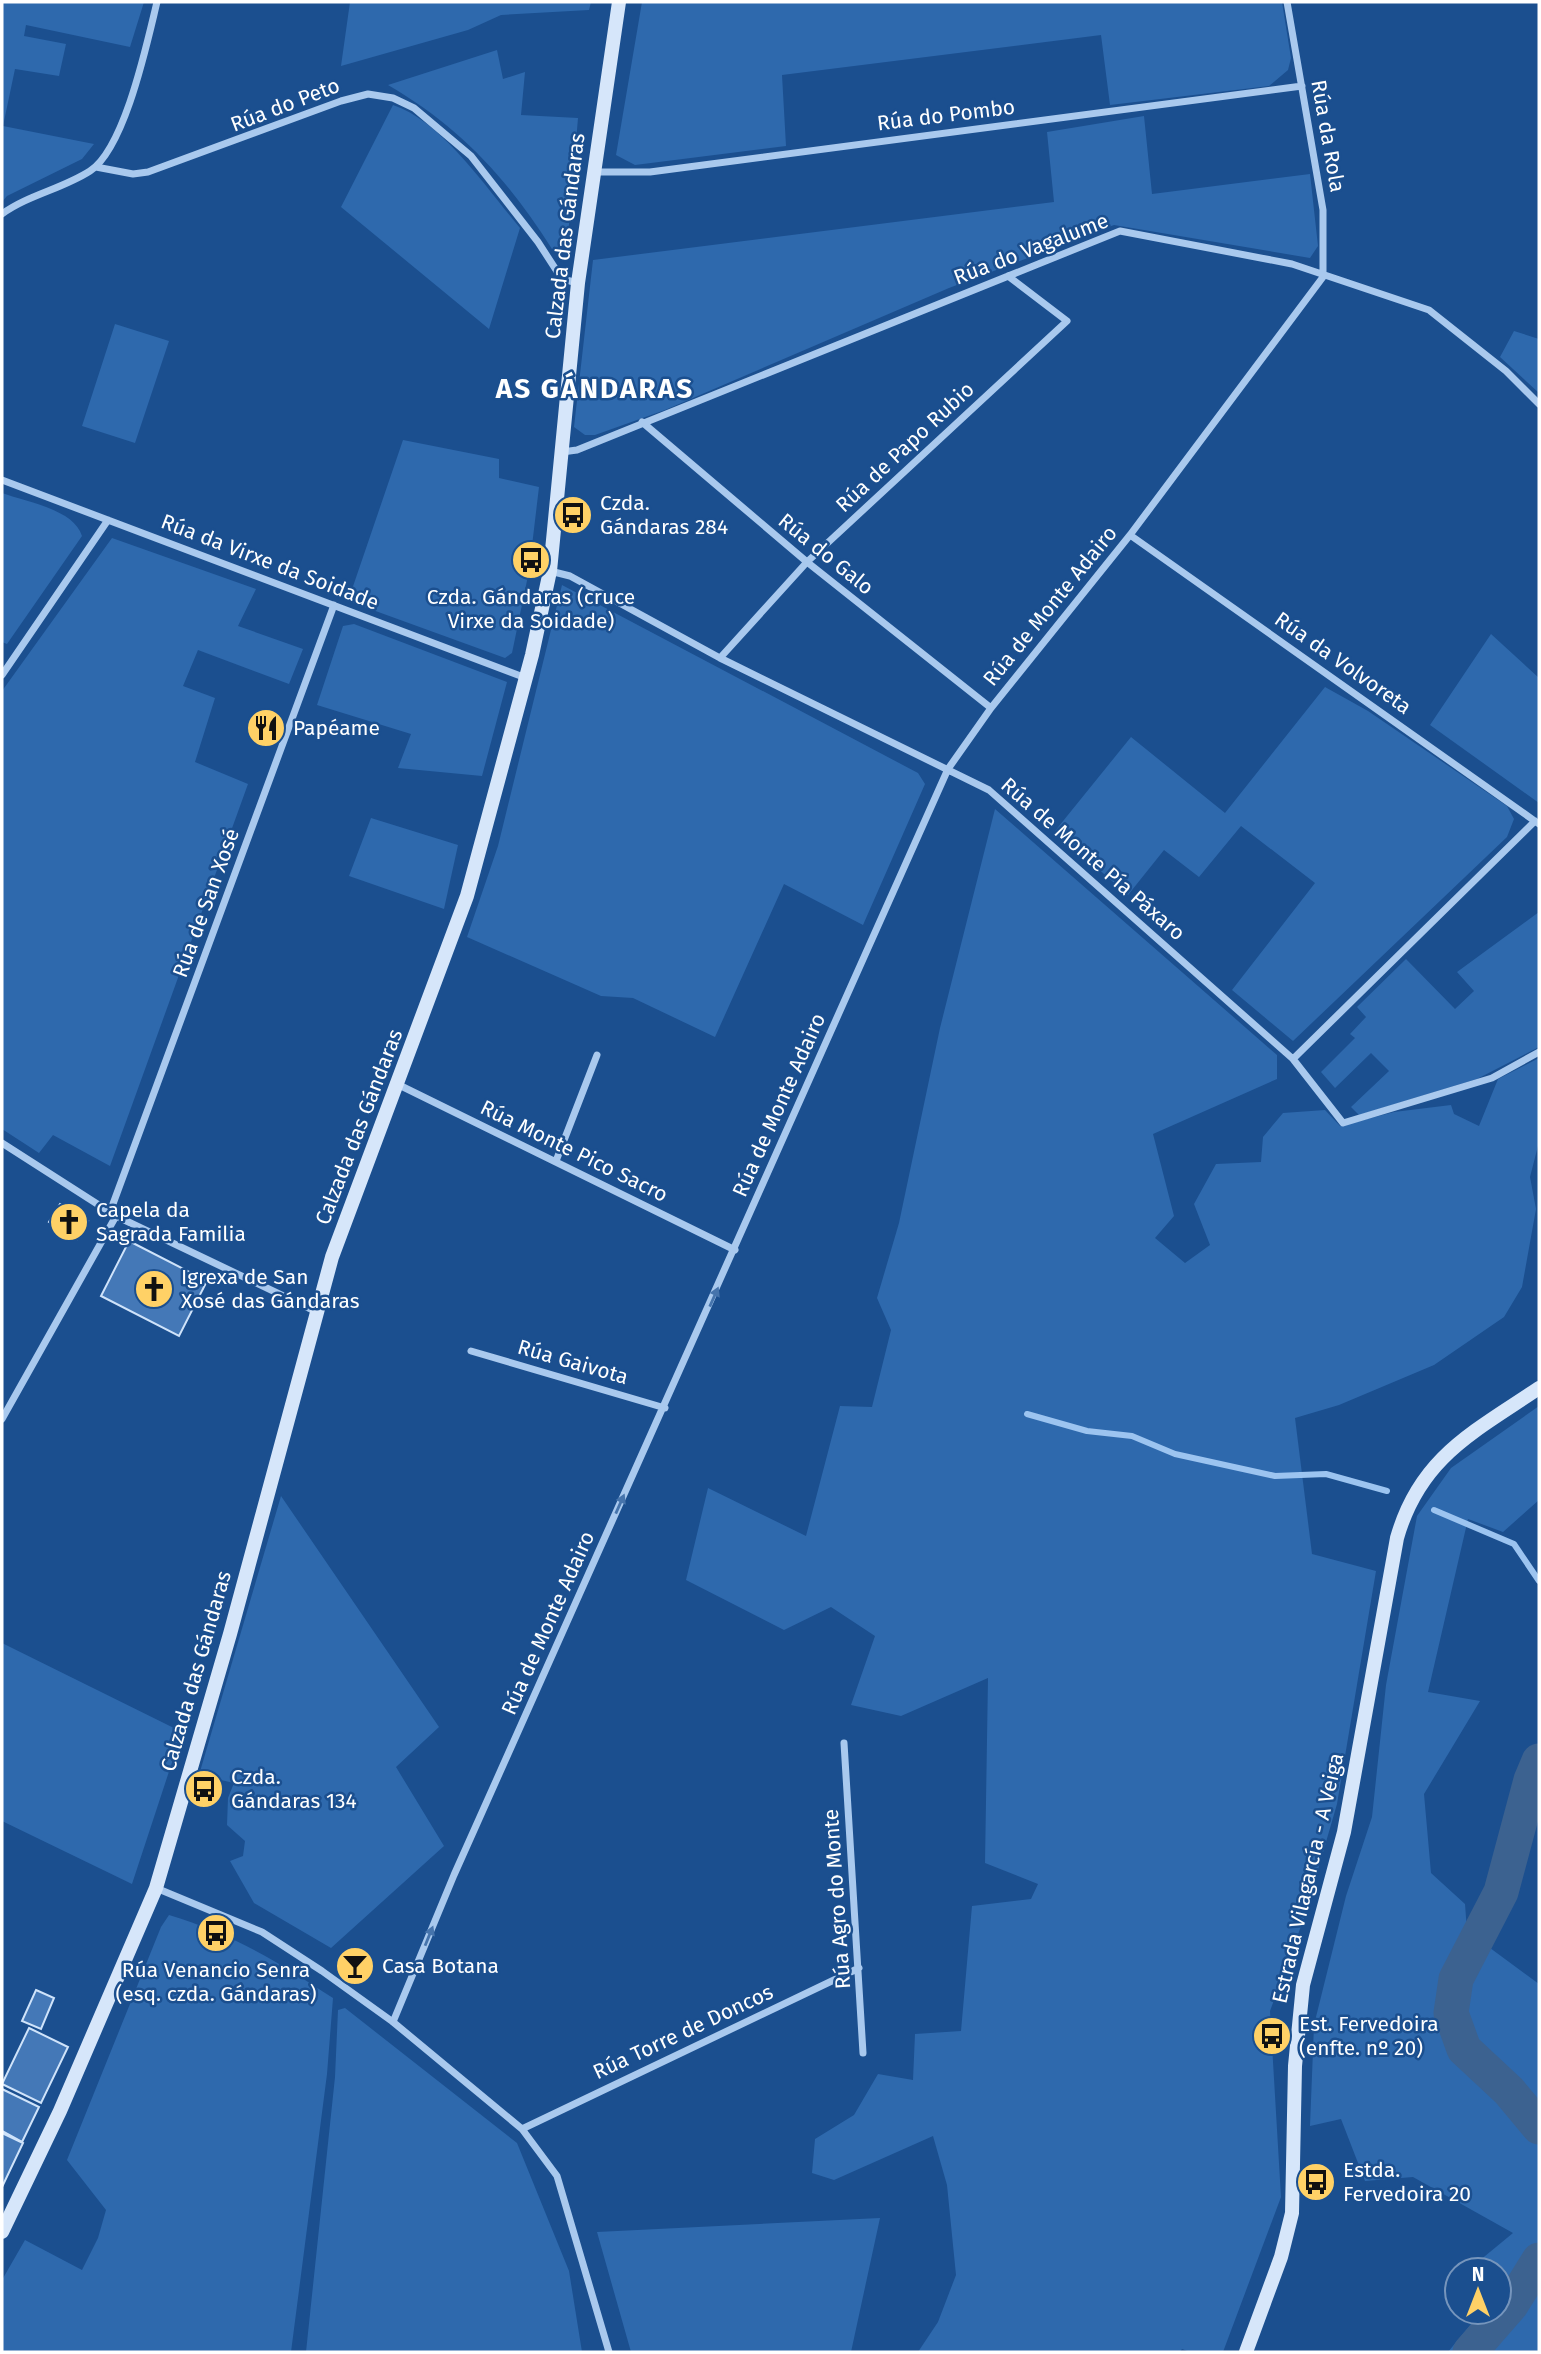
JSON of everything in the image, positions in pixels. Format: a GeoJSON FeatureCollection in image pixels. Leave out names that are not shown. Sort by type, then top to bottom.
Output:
{"type":"FeatureCollection","features":[{"type":"Feature","properties":{"kind":"main road","name":"Calzada das Gándaras"},"geometry":{"type":"LineString","coordinates":[[2,2232],[60,2111],[156,1888],[230,1634],[332,1257],[467,896],[526,678],[550,571],[578,282],[619,2]]}},
{"type":"Feature","properties":{"kind":"main road","name":"Estrada Vilagarcía - A Veiga"},"geometry":{"type":"LineString","coordinates":[[1246,2352],[1281,2257],[1292,2213],[1295,2066],[1303,1985],[1344,1832],[1392,1565],[1405,1508],[1432,1467],[1454,1446],[1482,1423],[1539,1388]]}},
{"type":"Feature","properties":{"kind":"street"},"geometry":{"type":"LineString","coordinates":[[2,214],[96,167],[114,141],[122,120],[158,2]]}},
{"type":"Feature","properties":{"kind":"street","name":"Rúa da Rola"},"geometry":{"type":"LineString","coordinates":[[1287,2],[1323,210],[1323,277]]}},
{"type":"Feature","properties":{"kind":"street","name":"Rúa do Pombo"},"geometry":{"type":"LineString","coordinates":[[594,172],[650,172],[1301,86]]}},
{"type":"Feature","properties":{"kind":"street","name":"Rúa do Peto"},"geometry":{"type":"LineString","coordinates":[[96,167],[133,174],[148,172],[206,153],[341,101],[379,94],[414,108],[471,156],[538,242],[562,279],[578,282]]}},
{"type":"Feature","properties":{"kind":"street","name":"Rúa do Vagalume"},"geometry":{"type":"LineString","coordinates":[[561,452],[577,450],[1120,231],[1292,264],[1323,277],[1429,310],[1506,371],[1539,404]]}},
{"type":"Feature","properties":{"kind":"street","name":"Rúa de Papo Rubio"},"geometry":{"type":"LineString","coordinates":[[720,658],[807,562],[1067,321],[1008,276]]}},
{"type":"Feature","properties":{"kind":"street","name":"Rúa de Monte Adairo"},"geometry":{"type":"LineString","coordinates":[[393,2022],[454,1875],[665,1408],[948,769],[991,708],[1130,535],[1323,277]]}},
{"type":"Feature","properties":{"kind":"street","name":"Rúa do Galo"},"geometry":{"type":"LineString","coordinates":[[642,422],[807,562],[991,708]]}},
{"type":"Feature","properties":{"kind":"street","name":"Rúa da Virxe da Soidade"},"geometry":{"type":"LineString","coordinates":[[2,480],[526,678]]}},
{"type":"Feature","properties":{"kind":"street"},"geometry":{"type":"LineString","coordinates":[[2,675],[108,520]]}},
{"type":"Feature","properties":{"kind":"street","name":"Rúa da Volvoreta"},"geometry":{"type":"LineString","coordinates":[[1130,535],[1537,822],[1293,1059]]}},
{"type":"Feature","properties":{"kind":"street","name":"Rúa de Monte Pía Páxaro"},"geometry":{"type":"LineString","coordinates":[[550,571],[570,576],[720,658],[989,790],[1293,1059],[1343,1123],[1492,1078],[1539,1052]]}},
{"type":"Feature","properties":{"kind":"street","name":"Rúa de San Xosé"},"geometry":{"type":"LineString","coordinates":[[2,1419],[113,1214],[334,605]]}},
{"type":"Feature","properties":{"kind":"street"},"geometry":{"type":"LineString","coordinates":[[556,1161],[597,1055]]}},
{"type":"Feature","properties":{"kind":"street","name":"Rúa Monte Pico Sacro"},"geometry":{"type":"LineString","coordinates":[[397,1084],[735,1250]]}},
{"type":"Feature","properties":{"kind":"street"},"geometry":{"type":"LineString","coordinates":[[2,1143],[113,1214],[317,1312]]}},
{"type":"Feature","properties":{"kind":"street","name":"Rúa Gaivota"},"geometry":{"type":"LineString","coordinates":[[471,1351],[665,1408]]}},
{"type":"Feature","properties":{"kind":"street","name":"Rúa Agro do Monte"},"geometry":{"type":"LineString","coordinates":[[844,1743],[863,2053]]}},
{"type":"Feature","properties":{"kind":"street"},"geometry":{"type":"LineString","coordinates":[[156,1888],[262,1933],[393,2022],[522,2129],[557,2176],[609,2352]]}},
{"type":"Feature","properties":{"kind":"street","name":"Rúa Torre de Doncos"},"geometry":{"type":"LineString","coordinates":[[522,2129],[859,1968]]}},
{"type":"Feature","properties":{"kind":"shaded area"},"geometry":{"type":"Polygon","coordinates":[[[2,2],[144,2],[130,47],[26,25],[24,36],[66,44],[59,76],[15,69],[3,126],[94,144],[82,159],[7,196],[2,202],[2,2]]]}},
{"type":"Feature","properties":{"kind":"shaded area"},"geometry":{"type":"Polygon","coordinates":[[[350,2],[591,2],[589,10],[501,15],[468,30],[341,66],[350,2]]]}},
{"type":"Feature","properties":{"kind":"shaded area"},"geometry":{"type":"Polygon","coordinates":[[[642,2],[1282,2],[1291,58],[1288,70],[1269,86],[1110,105],[1101,35],[782,75],[786,146],[635,165],[616,155],[642,2]]]}},
{"type":"Feature","properties":{"kind":"shaded area"},"geometry":{"type":"Polygon","coordinates":[[[497,50],[503,79],[525,72],[521,115],[578,118],[567,248],[552,249],[518,199],[480,156],[438,118],[388,85],[497,50]]]}},
{"type":"Feature","properties":{"kind":"shaded area"},"geometry":{"type":"Polygon","coordinates":[[[393,105],[429,125],[446,141],[520,228],[489,329],[341,207],[393,105]]]}},
{"type":"Feature","properties":{"kind":"shaded area"},"geometry":{"type":"Polygon","coordinates":[[[1144,116],[1152,194],[1310,174],[1318,246],[1310,258],[1114,225],[949,288],[665,410],[595,435],[585,435],[574,427],[593,260],[1054,202],[1047,132],[1144,116]]]}},
{"type":"Feature","properties":{"kind":"shaded area"},"geometry":{"type":"Polygon","coordinates":[[[115,324],[169,341],[135,443],[82,426],[115,324]]]}},
{"type":"Feature","properties":{"kind":"shaded area"},"geometry":{"type":"Polygon","coordinates":[[[1514,331],[1539,339],[1539,393],[1500,357],[1514,331]]]}},
{"type":"Feature","properties":{"kind":"shaded area"},"geometry":{"type":"Polygon","coordinates":[[[403,440],[499,459],[499,478],[539,487],[529,571],[512,653],[505,658],[348,601],[403,440]]]}},
{"type":"Feature","properties":{"kind":"shaded area"},"geometry":{"type":"Polygon","coordinates":[[[2,493],[60,513],[70,519],[82,536],[7,644],[2,642],[2,493]]]}},
{"type":"Feature","properties":{"kind":"shaded area"},"geometry":{"type":"Polygon","coordinates":[[[112,538],[256,589],[238,626],[303,649],[289,684],[198,650],[183,686],[215,698],[195,762],[248,784],[110,1166],[53,1135],[39,1153],[2,1129],[2,691],[112,538]]]}},
{"type":"Feature","properties":{"kind":"shaded area"},"geometry":{"type":"Polygon","coordinates":[[[562,585],[918,773],[925,784],[863,925],[784,884],[715,1037],[633,998],[601,996],[467,937],[498,846],[562,585]]]}},
{"type":"Feature","properties":{"kind":"shaded area"},"geometry":{"type":"Polygon","coordinates":[[[354,624],[507,682],[482,776],[398,768],[411,734],[317,705],[343,626],[354,624]]]}},
{"type":"Feature","properties":{"kind":"shaded area"},"geometry":{"type":"Polygon","coordinates":[[[1491,634],[1539,678],[1539,803],[1430,725],[1491,634]]]}},
{"type":"Feature","properties":{"kind":"shaded area"},"geometry":{"type":"Polygon","coordinates":[[[1325,687],[1368,711],[1507,806],[1514,819],[1507,837],[1293,1041],[1232,990],[1315,883],[1241,826],[1199,877],[1164,850],[1128,895],[1055,831],[1131,737],[1225,813],[1325,687]]]}},
{"type":"Feature","properties":{"kind":"shaded area"},"geometry":{"type":"Polygon","coordinates":[[[995,809],[1277,1055],[1277,1079],[1153,1134],[1174,1216],[1155,1238],[1185,1263],[1210,1245],[1194,1204],[1216,1164],[1261,1162],[1263,1137],[1283,1113],[1325,1110],[1340,1126],[1394,1112],[1451,1105],[1454,1114],[1479,1126],[1498,1079],[1539,1058],[1539,1142],[1530,1177],[1536,1209],[1522,1287],[1504,1317],[1434,1365],[1339,1405],[1295,1418],[1312,1554],[1376,1571],[1337,1804],[1304,1918],[1270,2011],[1281,2197],[1223,2352],[1190,2352],[1182,2349],[1180,2352],[918,2352],[938,2322],[956,2275],[947,2185],[933,2136],[834,2180],[812,2173],[815,2139],[854,2115],[878,2074],[913,2080],[915,2034],[961,2031],[972,1906],[1031,1899],[1038,1884],[985,1863],[988,1678],[901,1716],[851,1705],[875,1636],[831,1607],[784,1630],[686,1580],[708,1488],[806,1536],[840,1406],[872,1407],[891,1330],[877,1298],[899,1223],[940,1028],[995,809]]]}},
{"type":"Feature","properties":{"kind":"shaded area"},"geometry":{"type":"Polygon","coordinates":[[[371,818],[458,845],[444,909],[349,876],[371,818]]]}},
{"type":"Feature","properties":{"kind":"shaded area"},"geometry":{"type":"Polygon","coordinates":[[[1539,912],[1539,1047],[1477,1079],[1359,1115],[1351,1107],[1389,1071],[1371,1053],[1335,1088],[1321,1072],[1355,1038],[1350,1034],[1366,1017],[1357,1007],[1406,959],[1455,1009],[1474,991],[1457,972],[1539,912]]]}},
{"type":"Feature","properties":{"kind":"shaded area"},"geometry":{"type":"Polygon","coordinates":[[[1539,1406],[1539,1500],[1503,1532],[1468,1519],[1428,1692],[1480,1701],[1424,1794],[1431,1873],[1465,1904],[1467,1931],[1539,1984],[1539,2352],[1448,2352],[1469,2326],[1513,2326],[1513,2256],[1485,2256],[1513,2233],[1413,2177],[1365,2181],[1341,2119],[1310,2126],[1314,2025],[1346,1896],[1372,1817],[1386,1685],[1417,1516],[1451,1468],[1539,1406]]]}},
{"type":"Feature","properties":{"kind":"shaded area"},"geometry":{"type":"Polygon","coordinates":[[[281,1496],[439,1727],[396,1767],[444,1846],[331,1948],[254,1903],[230,1861],[243,1856],[245,1841],[227,1825],[228,1798],[234,1783],[199,1775],[281,1496]]]}},
{"type":"Feature","properties":{"kind":"shaded area"},"geometry":{"type":"Polygon","coordinates":[[[2,1643],[182,1732],[132,1884],[2,1821],[2,1643]]]}},
{"type":"Feature","properties":{"kind":"shaded area"},"geometry":{"type":"Polygon","coordinates":[[[169,1915],[235,1940],[333,1998],[327,2074],[291,2352],[2,2352],[2,2280],[25,2240],[82,2270],[98,2238],[106,2210],[67,2160],[161,1927],[169,1915]]]}},
{"type":"Feature","properties":{"kind":"shaded area"},"geometry":{"type":"Polygon","coordinates":[[[345,2008],[517,2143],[569,2271],[582,2352],[306,2352],[335,2077],[338,2010],[345,2008]]]}},
{"type":"Feature","properties":{"kind":"shaded area"},"geometry":{"type":"Polygon","coordinates":[[[880,2218],[851,2352],[631,2352],[597,2232],[880,2218]]]}},
{"type":"Feature","properties":{"kind":"building","name":"Capela da Sagrada Familia"},"geometry":{"type":"Polygon","coordinates":[[[60,1204],[88,1221],[77,1239],[49,1222],[60,1204]]]}},
{"type":"Feature","properties":{"kind":"building","name":"Igrexa de San Xosé das Gándaras"},"geometry":{"type":"Polygon","coordinates":[[[129,1241],[207,1281],[179,1336],[101,1296],[129,1241]]]}},
{"type":"Feature","properties":{"kind":"building"},"geometry":{"type":"Polygon","coordinates":[[[36,1990],[54,1998],[41,2029],[22,2021],[36,1990]]]}},
{"type":"Feature","properties":{"kind":"building"},"geometry":{"type":"Polygon","coordinates":[[[29,2028],[68,2047],[41,2103],[2,2084],[29,2028]]]}},
{"type":"Feature","properties":{"kind":"building"},"geometry":{"type":"Polygon","coordinates":[[[2,2089],[39,2107],[22,2142],[2,2131],[2,2089]]]}},
{"type":"Feature","properties":{"kind":"building"},"geometry":{"type":"Polygon","coordinates":[[[2,2133],[23,2143],[2,2187],[2,2133]]]}},
{"type":"Feature","properties":{"kind":"waterway"},"geometry":{"type":"LineString","coordinates":[[1027,1414],[1087,1431],[1132,1436],[1175,1454],[1275,1476],[1326,1474],[1387,1491]]}},
{"type":"Feature","properties":{"kind":"waterway"},"geometry":{"type":"LineString","coordinates":[[1434,1510],[1514,1544],[1539,1581]]}},
{"type":"Feature","properties":{"kind":"waterway"},"geometry":{"type":"LineString","coordinates":[[1539,1761],[1531,1780],[1501,1892],[1456,1979],[1451,2013],[1464,2049],[1509,2091],[1539,2127]]}},
{"type":"Feature","properties":{"kind":"waterway"},"geometry":{"type":"LineString","coordinates":[[1470,2352],[1511,2305],[1539,2260]]}},
{"type":"Feature","properties":{"kind":"place","name":"Czda. Gándaras 284"},"geometry":{"type":"Point","coordinates":[573,515]}},
{"type":"Feature","properties":{"kind":"place","name":"Czda. Gándaras (cruce Virxe da Soidade)"},"geometry":{"type":"Point","coordinates":[531,560]}},
{"type":"Feature","properties":{"kind":"place","name":"Papéame"},"geometry":{"type":"Point","coordinates":[266,728]}},
{"type":"Feature","properties":{"kind":"place","name":"Capela da Sagrada Familia"},"geometry":{"type":"Point","coordinates":[69,1222]}},
{"type":"Feature","properties":{"kind":"place","name":"Igrexa de San Xosé das Gándaras"},"geometry":{"type":"Point","coordinates":[154,1289]}},
{"type":"Feature","properties":{"kind":"place","name":"Czda. Gándaras 134"},"geometry":{"type":"Point","coordinates":[204,1789]}},
{"type":"Feature","properties":{"kind":"place","name":"Rúa Venancio Senra (esq. czda. Gándaras)"},"geometry":{"type":"Point","coordinates":[216,1933]}},
{"type":"Feature","properties":{"kind":"place","name":"Casa Botana"},"geometry":{"type":"Point","coordinates":[355,1966]}},
{"type":"Feature","properties":{"kind":"place","name":"Est. Fervedoira (enfte. nº 20)"},"geometry":{"type":"Point","coordinates":[1272,2036]}},
{"type":"Feature","properties":{"kind":"place","name":"Estda. Fervedoira 20"},"geometry":{"type":"Point","coordinates":[1316,2182]}},
{"type":"Feature","properties":{"kind":"district","name":"AS GÁNDARAS"},"geometry":{"type":"Point","coordinates":[595,388]}}]}
